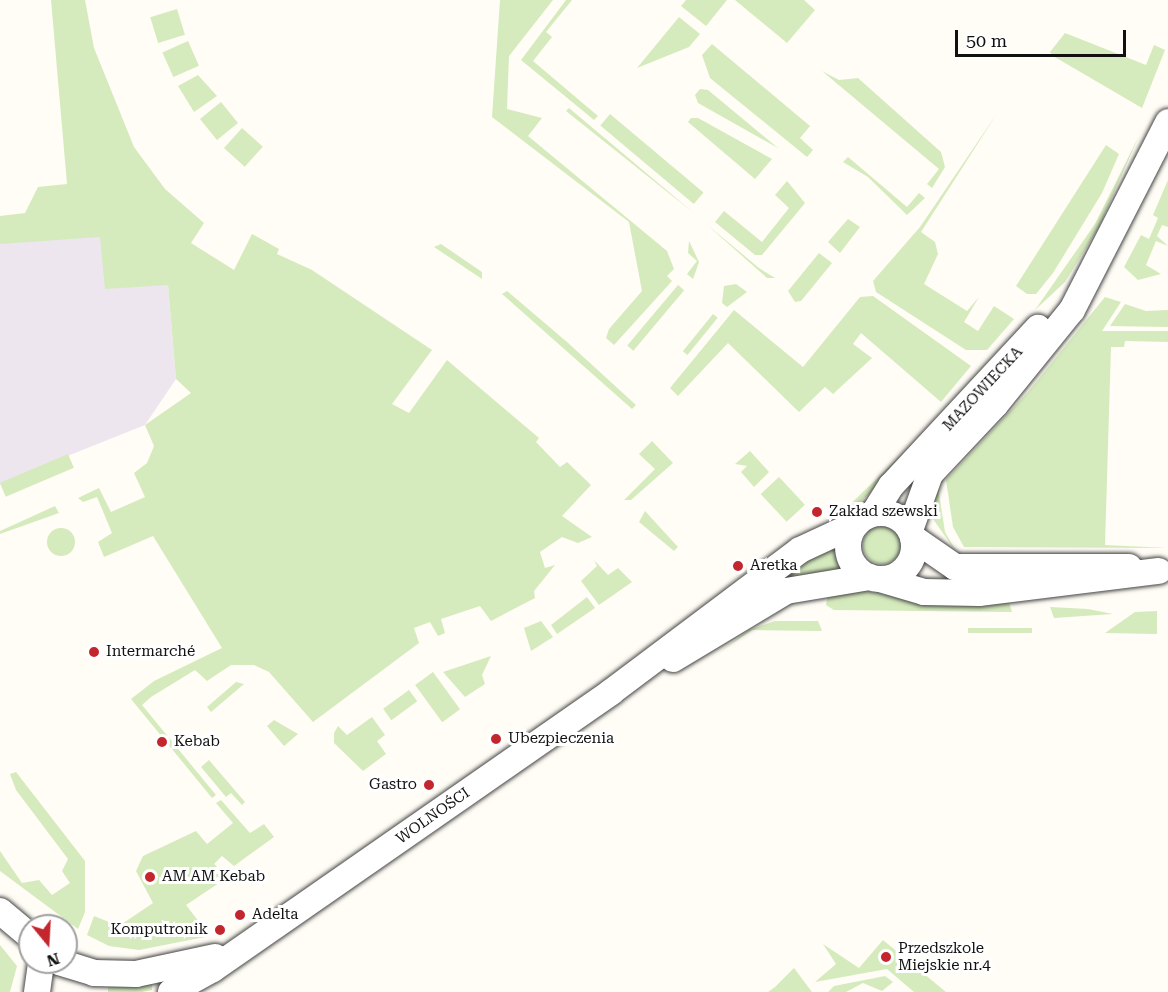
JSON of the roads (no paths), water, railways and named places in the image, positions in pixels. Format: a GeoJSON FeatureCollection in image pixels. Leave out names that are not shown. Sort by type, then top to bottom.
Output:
{"type":"FeatureCollection","features":[{"type":"Feature","properties":{"kind":"street","name":"MAZOWIECKA"},"geometry":{"type":"LineString","coordinates":[[911,534],[930,474],[1046,345],[1094,266],[1168,122]]}},
{"type":"Feature","properties":{"kind":"street","name":"MAZOWIECKA"},"geometry":{"type":"LineString","coordinates":[[865,519],[891,486],[1094,266]]}},
{"type":"Feature","properties":{"kind":"street"},"geometry":{"type":"LineString","coordinates":[[895,516],[911,534],[955,567],[1104,564],[1163,571],[961,593],[915,590],[875,578],[849,554],[865,519],[895,516]]}},
{"type":"Feature","properties":{"kind":"street","name":"WOLNOŚCI"},"geometry":{"type":"LineString","coordinates":[[171,992],[243,946],[621,685],[800,550],[865,519]]}},
{"type":"Feature","properties":{"kind":"street"},"geometry":{"type":"LineString","coordinates":[[875,578],[905,568],[911,534]]}},
{"type":"Feature","properties":{"kind":"street","name":"WOLNOŚCI"},"geometry":{"type":"LineString","coordinates":[[621,685],[763,604],[804,585],[875,578]]}},
{"type":"Feature","properties":{"kind":"street"},"geometry":{"type":"LineString","coordinates":[[0,911],[18,927]]}},
{"type":"Feature","properties":{"kind":"street"},"geometry":{"type":"LineString","coordinates":[[0,926],[18,933]]}},
{"type":"Feature","properties":{"kind":"street","name":"WOLNOŚCI"},"geometry":{"type":"LineString","coordinates":[[78,968],[94,973],[151,973],[243,946]]}},
{"type":"Feature","properties":{"kind":"street"},"geometry":{"type":"LineString","coordinates":[[37,992],[39,974]]}},
{"type":"Feature","properties":{"kind":"place","name":"Zakład szewski"},"geometry":{"type":"Point","coordinates":[817,512]}},
{"type":"Feature","properties":{"kind":"place","name":"Aretka"},"geometry":{"type":"Point","coordinates":[738,566]}},
{"type":"Feature","properties":{"kind":"place","name":"Intermarché"},"geometry":{"type":"Point","coordinates":[94,652]}},
{"type":"Feature","properties":{"kind":"place","name":"Ubezpieczenia"},"geometry":{"type":"Point","coordinates":[496,739]}},
{"type":"Feature","properties":{"kind":"place","name":"Kebab"},"geometry":{"type":"Point","coordinates":[162,742]}},
{"type":"Feature","properties":{"kind":"place","name":"Gastro"},"geometry":{"type":"Point","coordinates":[429,785]}},
{"type":"Feature","properties":{"kind":"place","name":"AM AM Kebab"},"geometry":{"type":"Point","coordinates":[150,877]}},
{"type":"Feature","properties":{"kind":"place","name":"Adelta"},"geometry":{"type":"Point","coordinates":[240,915]}},
{"type":"Feature","properties":{"kind":"place","name":"Komputronik"},"geometry":{"type":"Point","coordinates":[220,930]}},
{"type":"Feature","properties":{"kind":"place","name":"Przedszkole Miejskie nr.4"},"geometry":{"type":"Point","coordinates":[886,957]}}]}
